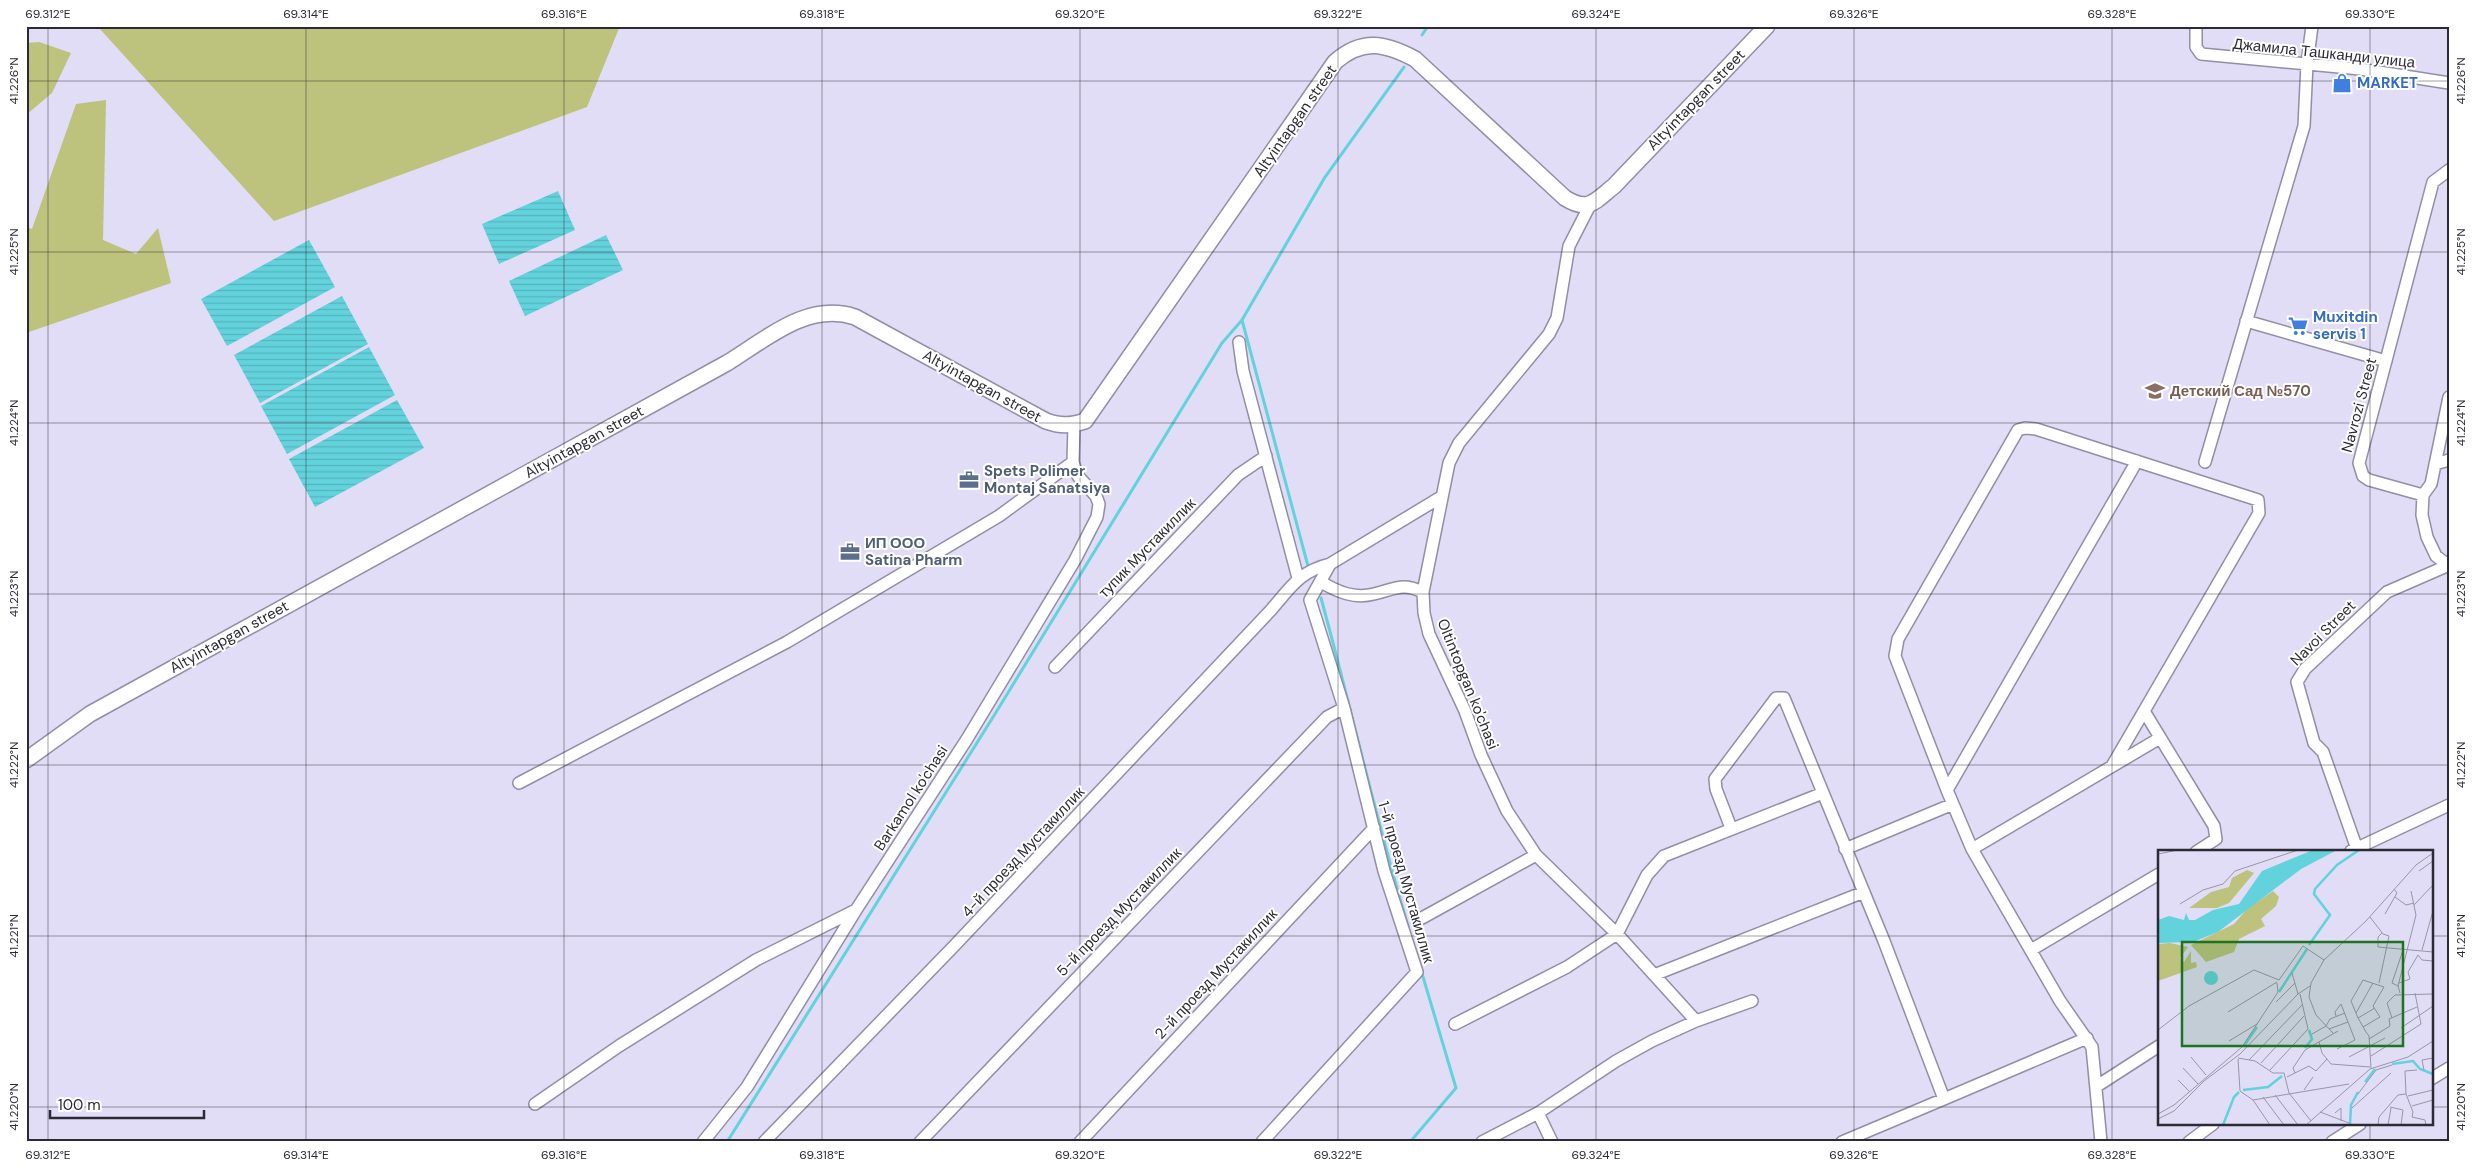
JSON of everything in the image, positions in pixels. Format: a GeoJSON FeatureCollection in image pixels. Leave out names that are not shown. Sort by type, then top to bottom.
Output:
{"type":"FeatureCollection","features":[{"type":"Feature","properties":{"kind":"street","name":"Altyintapgan street"},"geometry":{"type":"LineString","coordinates":[[26,760],[90,714],[728,363],[794,322],[812,314],[831,312],[855,317],[1046,421],[1060,426],[1074,425],[1085,421],[1335,62],[1346,52],[1363,45],[1384,46],[1400,51],[1415,59],[1565,198],[1580,206],[1590,205],[1614,186],[1767,26]]}},
{"type":"Feature","properties":{"kind":"street","name":"Джамила Ташканди улица"},"geometry":{"type":"LineString","coordinates":[[2196,26],[2198,51],[2208,56],[2360,69],[2449,83]]}},
{"type":"Feature","properties":{"kind":"street"},"geometry":{"type":"LineString","coordinates":[[2205,462],[2304,126],[2307,64],[2312,26]]}},
{"type":"Feature","properties":{"kind":"street","name":"Navrozi Street"},"geometry":{"type":"LineString","coordinates":[[2423,495],[2369,480],[2363,476],[2359,469],[2359,462],[2433,182],[2449,170]]}},
{"type":"Feature","properties":{"kind":"street","name":"Oltintopgan ko'chasi"},"geometry":{"type":"LineString","coordinates":[[1590,205],[1569,246],[1557,318],[1549,334],[1460,443],[1448,463],[1423,592],[1424,613],[1429,634],[1465,711],[1481,755],[1507,812],[1536,855],[1617,934],[1696,1021]]}},
{"type":"Feature","properties":{"kind":"street"},"geometry":{"type":"LineString","coordinates":[[2246,321],[2386,361]]}},
{"type":"Feature","properties":{"kind":"street"},"geometry":{"type":"LineString","coordinates":[[1239,342],[1243,371],[1266,456],[1295,582],[1310,600],[1322,582],[1330,564]]}},
{"type":"Feature","properties":{"kind":"street"},"geometry":{"type":"LineString","coordinates":[[2448,565],[2436,556],[2427,537],[2422,515],[2423,495],[2431,484],[2449,397]]}},
{"type":"Feature","properties":{"kind":"street"},"geometry":{"type":"LineString","coordinates":[[519,783],[787,642],[998,516],[1073,462],[1074,425]]}},
{"type":"Feature","properties":{"kind":"street"},"geometry":{"type":"LineString","coordinates":[[2101,1142],[2094,1054],[2087,1038],[2060,1001],[1972,849],[1898,666],[1895,647],[2014,436],[2018,430],[2025,428],[2036,429],[2253,497],[2258,500],[2260,506],[2259,513],[2111,767]]}},
{"type":"Feature","properties":{"kind":"street","name":"тупик Мустакиллик"},"geometry":{"type":"LineString","coordinates":[[1055,667],[1238,474],[1266,456]]}},
{"type":"Feature","properties":{"kind":"street"},"geometry":{"type":"LineString","coordinates":[[2435,464],[2449,460]]}},
{"type":"Feature","properties":{"kind":"street"},"geometry":{"type":"LineString","coordinates":[[1947,790],[2137,461]]}},
{"type":"Feature","properties":{"kind":"street","name":"Barkamol ko'chasi"},"geometry":{"type":"LineString","coordinates":[[703,1142],[747,1087],[856,910],[967,739],[1075,560],[1098,517],[1099,504],[1096,496],[1078,476],[1073,462]]}},
{"type":"Feature","properties":{"kind":"street","name":"4-й проезд Мустакиллик"},"geometry":{"type":"LineString","coordinates":[[764,1142],[955,945],[1295,582],[1312,568],[1330,564],[1441,497]]}},
{"type":"Feature","properties":{"kind":"street","name":"Navoi Street"},"geometry":{"type":"LineString","coordinates":[[2353,850],[2323,752],[2314,743],[2297,682],[2305,669],[2387,592],[2448,565]]}},
{"type":"Feature","properties":{"kind":"street"},"geometry":{"type":"LineString","coordinates":[[1322,582],[1344,594],[1359,596],[1403,586],[1423,592]]}},
{"type":"Feature","properties":{"kind":"street","name":"1-й проезд Мустакиллик"},"geometry":{"type":"LineString","coordinates":[[1262,1142],[1417,972],[1384,871],[1344,708],[1310,600]]}},
{"type":"Feature","properties":{"kind":"street"},"geometry":{"type":"LineString","coordinates":[[1731,828],[1716,789],[1715,779],[1776,698],[1784,698],[1788,702],[1845,849],[1864,892],[1944,1099]]}},
{"type":"Feature","properties":{"kind":"street","name":"5-й проезд Мустакиллик"},"geometry":{"type":"LineString","coordinates":[[920,1142],[1327,717],[1344,708]]}},
{"type":"Feature","properties":{"kind":"street"},"geometry":{"type":"LineString","coordinates":[[2144,711],[2214,826],[2216,839],[2199,850]]}},
{"type":"Feature","properties":{"kind":"street"},"geometry":{"type":"LineString","coordinates":[[1972,849],[2160,738]]}},
{"type":"Feature","properties":{"kind":"street"},"geometry":{"type":"LineString","coordinates":[[1455,1024],[1567,967],[1617,934],[1646,875],[1656,863],[1673,852],[1823,793]]}},
{"type":"Feature","properties":{"kind":"street"},"geometry":{"type":"LineString","coordinates":[[1845,849],[1953,804]]}},
{"type":"Feature","properties":{"kind":"street"},"geometry":{"type":"LineString","coordinates":[[2353,850],[2449,806]]}},
{"type":"Feature","properties":{"kind":"street","name":"2-й проезд Мустакиллик"},"geometry":{"type":"LineString","coordinates":[[1080,1142],[1374,828]]}},
{"type":"Feature","properties":{"kind":"street"},"geometry":{"type":"LineString","coordinates":[[1422,918],[1536,855]]}},
{"type":"Feature","properties":{"kind":"street"},"geometry":{"type":"LineString","coordinates":[[2031,950],[2158,875]]}},
{"type":"Feature","properties":{"kind":"street"},"geometry":{"type":"LineString","coordinates":[[1654,974],[1864,892]]}},
{"type":"Feature","properties":{"kind":"street"},"geometry":{"type":"LineString","coordinates":[[536,1104],[618,1046],[756,960],[856,910]]}},
{"type":"Feature","properties":{"kind":"street"},"geometry":{"type":"LineString","coordinates":[[1482,1142],[1538,1113],[1616,1061],[1696,1021],[1752,1001]]}},
{"type":"Feature","properties":{"kind":"street"},"geometry":{"type":"LineString","coordinates":[[1842,1142],[2087,1038]]}},
{"type":"Feature","properties":{"kind":"street"},"geometry":{"type":"LineString","coordinates":[[2097,1086],[2158,1047]]}},
{"type":"Feature","properties":{"kind":"street"},"geometry":{"type":"LineString","coordinates":[[2432,1078],[2449,1068]]}},
{"type":"Feature","properties":{"kind":"street"},"geometry":{"type":"LineString","coordinates":[[1538,1113],[1552,1142]]}},
{"type":"Feature","properties":{"kind":"street"},"geometry":{"type":"LineString","coordinates":[[2189,1142],[2210,1126]]}},
{"type":"Feature","properties":{"kind":"street"},"geometry":{"type":"LineString","coordinates":[[2332,1142],[2357,1126]]}},
{"type":"Feature","properties":{"kind":"shaded area"},"geometry":{"type":"Polygon","coordinates":[[[105,26],[620,26],[587,107],[274,221],[100,29],[105,26]]]}},
{"type":"Feature","properties":{"kind":"shaded area"},"geometry":{"type":"Polygon","coordinates":[[[39,42],[71,53],[52,93],[26,115],[26,43],[39,42]]]}},
{"type":"Feature","properties":{"kind":"shaded area"},"geometry":{"type":"Polygon","coordinates":[[[106,100],[103,240],[136,254],[158,228],[171,283],[26,333],[26,226],[32,229],[76,104],[106,100]]]}},
{"type":"Feature","properties":{"kind":"shaded area"},"geometry":{"type":"Polygon","coordinates":[[[558,191],[575,230],[499,264],[482,224],[558,191]]]}},
{"type":"Feature","properties":{"kind":"shaded area"},"geometry":{"type":"Polygon","coordinates":[[[606,235],[623,270],[525,316],[509,281],[606,235]]]}},
{"type":"Feature","properties":{"kind":"shaded area"},"geometry":{"type":"Polygon","coordinates":[[[309,240],[335,287],[227,346],[201,299],[309,240]]]}},
{"type":"Feature","properties":{"kind":"shaded area"},"geometry":{"type":"Polygon","coordinates":[[[342,296],[368,344],[260,403],[234,355],[342,296]]]}},
{"type":"Feature","properties":{"kind":"shaded area"},"geometry":{"type":"Polygon","coordinates":[[[369,347],[395,395],[287,454],[261,406],[369,347]]]}},
{"type":"Feature","properties":{"kind":"shaded area"},"geometry":{"type":"Polygon","coordinates":[[[397,400],[424,448],[315,507],[289,459],[397,400]]]}},
{"type":"Feature","properties":{"kind":"waterway"},"geometry":{"type":"LineString","coordinates":[[1422,35],[1428,26]]}},
{"type":"Feature","properties":{"kind":"waterway"},"geometry":{"type":"LineString","coordinates":[[727,1142],[995,714],[1222,343],[1242,320],[1325,177],[1404,67]]}},
{"type":"Feature","properties":{"kind":"waterway"},"geometry":{"type":"LineString","coordinates":[[1242,320],[1308,566]]}},
{"type":"Feature","properties":{"kind":"waterway"},"geometry":{"type":"LineString","coordinates":[[1321,598],[1408,926]]}},
{"type":"Feature","properties":{"kind":"waterway"},"geometry":{"type":"LineString","coordinates":[[1410,1142],[1456,1088],[1421,970]]}},
{"type":"Feature","properties":{"kind":"place","name":"MARKET"},"geometry":{"type":"Point","coordinates":[2342,83]}},
{"type":"Feature","properties":{"kind":"place","name":"Muxitdin servis 1"},"geometry":{"type":"Point","coordinates":[2298,326]}},
{"type":"Feature","properties":{"kind":"place","name":"Детский Сад №570"},"geometry":{"type":"Point","coordinates":[2155,391]}},
{"type":"Feature","properties":{"kind":"place","name":"Spets Polimer Montaj Sanatsiya"},"geometry":{"type":"Point","coordinates":[969,480]}},
{"type":"Feature","properties":{"kind":"place","name":"ИП ООО Satina Pharm"},"geometry":{"type":"Point","coordinates":[850,552]}}]}
